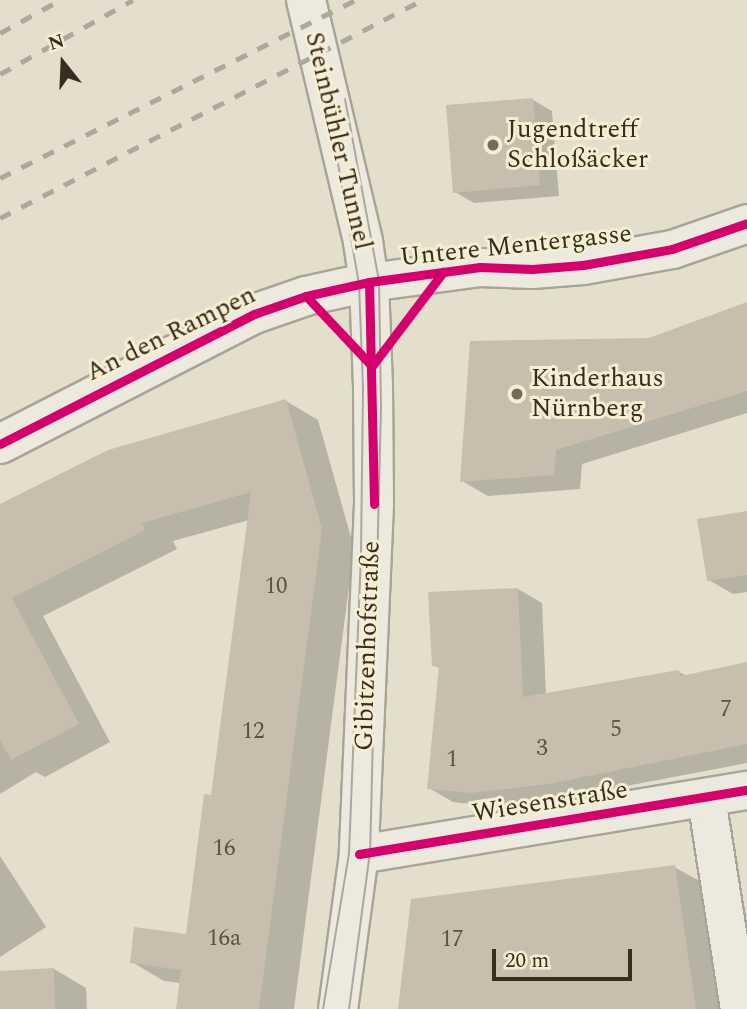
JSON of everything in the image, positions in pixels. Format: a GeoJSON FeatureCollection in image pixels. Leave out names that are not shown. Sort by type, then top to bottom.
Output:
{"type":"FeatureCollection","features":[{"type":"Feature","properties":{"kind":"main road","name":"Steinbühler Tunnel"},"geometry":{"type":"LineString","coordinates":[[306,0],[369,282]]}},
{"type":"Feature","properties":{"kind":"main road","name":"An den Rampen"},"geometry":{"type":"LineString","coordinates":[[0,444],[254,314],[306,296],[369,282]]}},
{"type":"Feature","properties":{"kind":"main road","name":"Gibitzenhofstraße"},"geometry":{"type":"LineString","coordinates":[[338,1009],[359,854],[374,504],[369,282]]}},
{"type":"Feature","properties":{"kind":"street","name":"Untere Mentergasse"},"geometry":{"type":"LineString","coordinates":[[369,282],[480,267],[531,269],[583,265],[672,250],[747,223]]}},
{"type":"Feature","properties":{"kind":"street","name":"Wiesenstraße"},"geometry":{"type":"LineString","coordinates":[[359,854],[747,790]]}},
{"type":"Feature","properties":{"kind":"street"},"geometry":{"type":"LineString","coordinates":[[706,798],[738,1009]]}},
{"type":"Feature","properties":{"kind":"building","name":"Jugendtreff Schloßäcker"},"geometry":{"type":"Polygon","coordinates":[[[533,98],[540,185],[453,193],[446,105],[533,98]]]}},
{"type":"Feature","properties":{"kind":"building"},"geometry":{"type":"Polygon","coordinates":[[[747,302],[747,391],[556,450],[554,475],[460,482],[470,341],[649,338],[747,302]]]}},
{"type":"Feature","properties":{"kind":"building"},"geometry":{"type":"Polygon","coordinates":[[[286,399],[322,529],[259,1009],[176,1009],[181,970],[130,963],[134,927],[186,934],[204,794],[211,795],[251,492],[142,523],[145,530],[12,598],[79,724],[11,760],[0,740],[0,504],[108,450],[286,399]]]}},
{"type":"Feature","properties":{"kind":"building"},"geometry":{"type":"Polygon","coordinates":[[[747,511],[747,575],[707,581],[697,519],[747,511]]]}},
{"type":"Feature","properties":{"kind":"building"},"geometry":{"type":"Polygon","coordinates":[[[518,588],[523,697],[679,670],[681,676],[747,662],[747,744],[549,784],[472,793],[427,789],[439,666],[432,666],[428,592],[518,588]]]}},
{"type":"Feature","properties":{"kind":"building"},"geometry":{"type":"Polygon","coordinates":[[[675,865],[696,1009],[398,1009],[411,899],[675,865]]]}},
{"type":"Feature","properties":{"kind":"building"},"geometry":{"type":"Polygon","coordinates":[[[54,968],[55,1009],[0,1009],[0,971],[54,968]]]}},
{"type":"Feature","properties":{"kind":"tram line"},"geometry":{"type":"LineString","coordinates":[[345,99],[379,280],[381,407],[370,852],[349,1009]]}},
{"type":"Feature","properties":{"kind":"tram line"},"geometry":{"type":"LineString","coordinates":[[323,1009],[349,853],[361,552],[363,388],[359,284],[328,107]]}},
{"type":"Feature","properties":{"kind":"railway"},"geometry":{"type":"LineString","coordinates":[[0,33],[60,0]]}},
{"type":"Feature","properties":{"kind":"railway"},"geometry":{"type":"LineString","coordinates":[[0,74],[133,0]]}},
{"type":"Feature","properties":{"kind":"railway"},"geometry":{"type":"LineString","coordinates":[[0,178],[355,0]]}},
{"type":"Feature","properties":{"kind":"railway"},"geometry":{"type":"LineString","coordinates":[[0,218],[422,0]]}},
{"type":"Feature","properties":{"kind":"cycle path"},"geometry":{"type":"LineString","coordinates":[[0,444],[254,314],[306,296],[369,282],[480,267],[532,269],[583,265],[672,249],[747,223]]}},
{"type":"Feature","properties":{"kind":"cycle path"},"geometry":{"type":"LineString","coordinates":[[372,366],[443,272]]}},
{"type":"Feature","properties":{"kind":"cycle path"},"geometry":{"type":"LineString","coordinates":[[369,282],[374,504]]}},
{"type":"Feature","properties":{"kind":"cycle path"},"geometry":{"type":"LineString","coordinates":[[306,296],[372,366]]}},
{"type":"Feature","properties":{"kind":"cycle path"},"geometry":{"type":"LineString","coordinates":[[359,854],[747,790]]}},
{"type":"Feature","properties":{"kind":"place","name":"Jugendtreff Schloßäcker"},"geometry":{"type":"Point","coordinates":[493,145]}},
{"type":"Feature","properties":{"kind":"place","name":"Kinderhaus Nürnberg"},"geometry":{"type":"Point","coordinates":[517,394]}}]}
